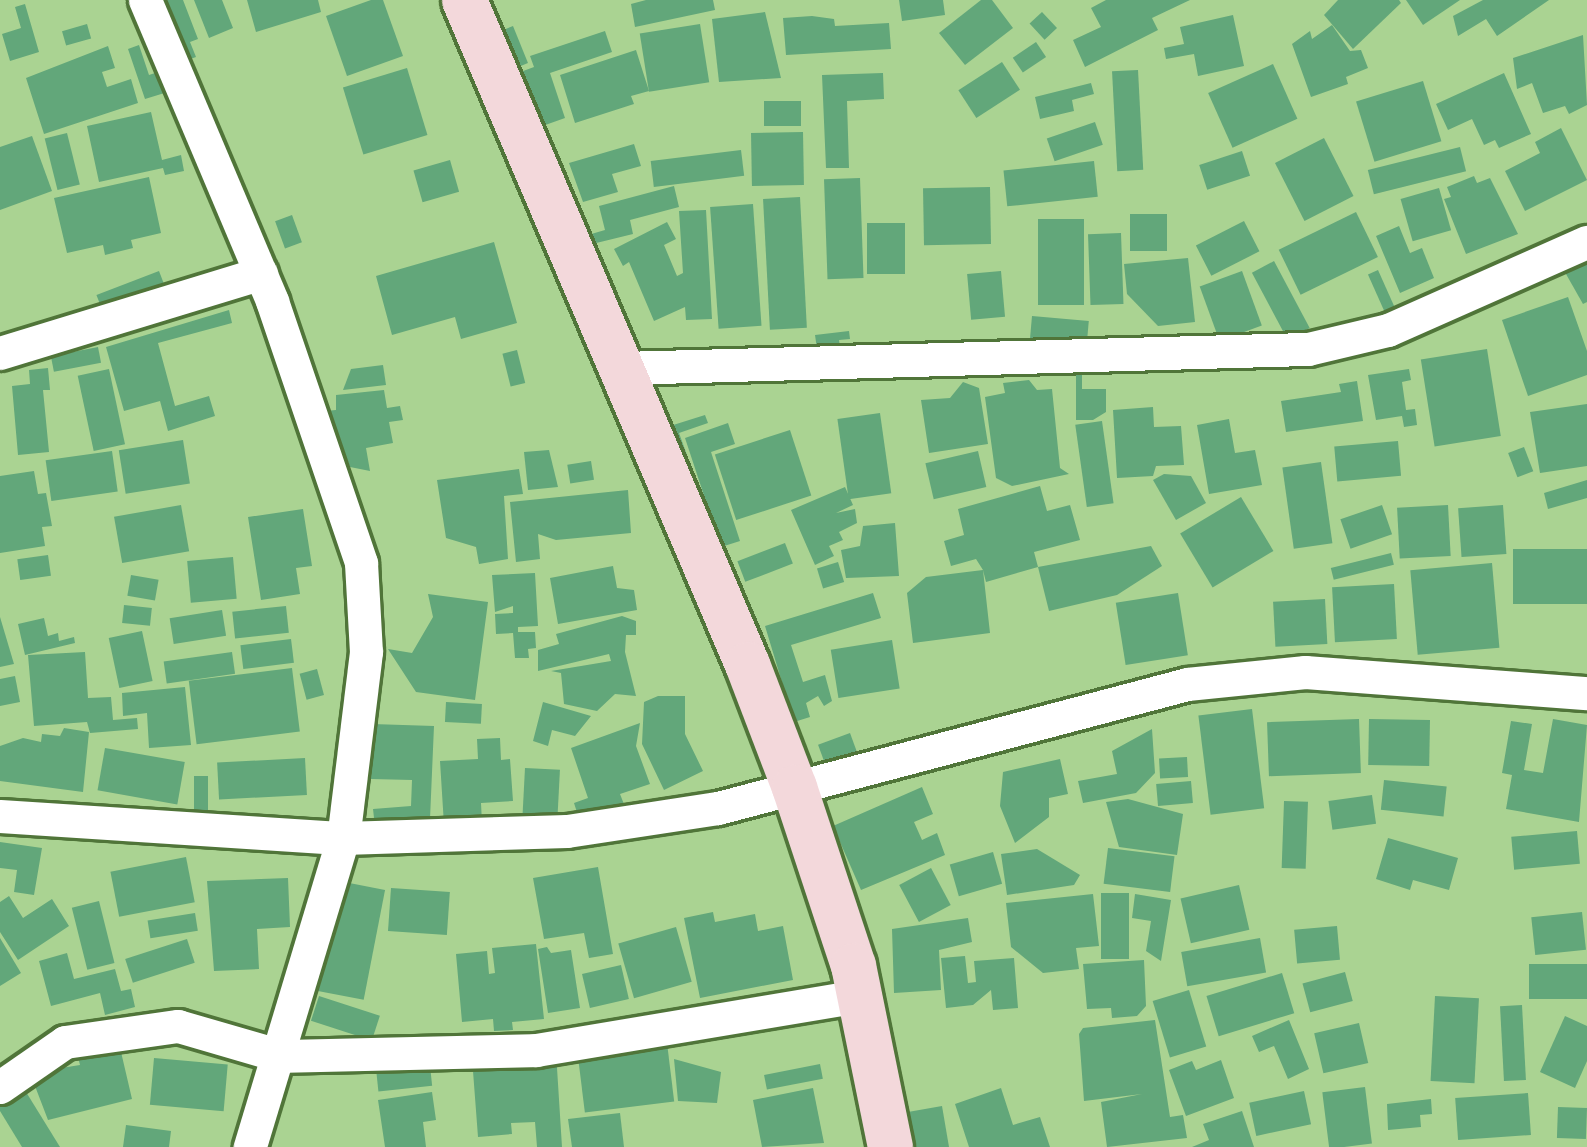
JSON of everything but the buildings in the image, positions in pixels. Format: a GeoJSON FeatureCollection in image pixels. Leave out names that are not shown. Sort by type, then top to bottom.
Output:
{"type":"FeatureCollection","features":[{"type":"Feature","properties":{"kind":"street"},"geometry":{"type":"LineString","coordinates":[[145,0],[261,273],[361,563],[366,652],[343,838],[250,1147]]}},
{"type":"Feature","properties":{"kind":"street"},"geometry":{"type":"LineString","coordinates":[[464,0],[794,787],[860,996],[890,1147]]}},
{"type":"Feature","properties":{"kind":"street"},"geometry":{"type":"LineString","coordinates":[[622,368],[1308,349],[1388,330],[1587,242]]}},
{"type":"Feature","properties":{"kind":"street"},"geometry":{"type":"LineString","coordinates":[[0,353],[261,273]]}},
{"type":"Feature","properties":{"kind":"street"},"geometry":{"type":"LineString","coordinates":[[0,816],[343,838],[567,831],[718,808],[1187,684],[1305,672],[1587,693]]}},
{"type":"Feature","properties":{"kind":"street"},"geometry":{"type":"LineString","coordinates":[[0,1087],[65,1042],[178,1026],[281,1056],[536,1050],[860,996]]}}]}
